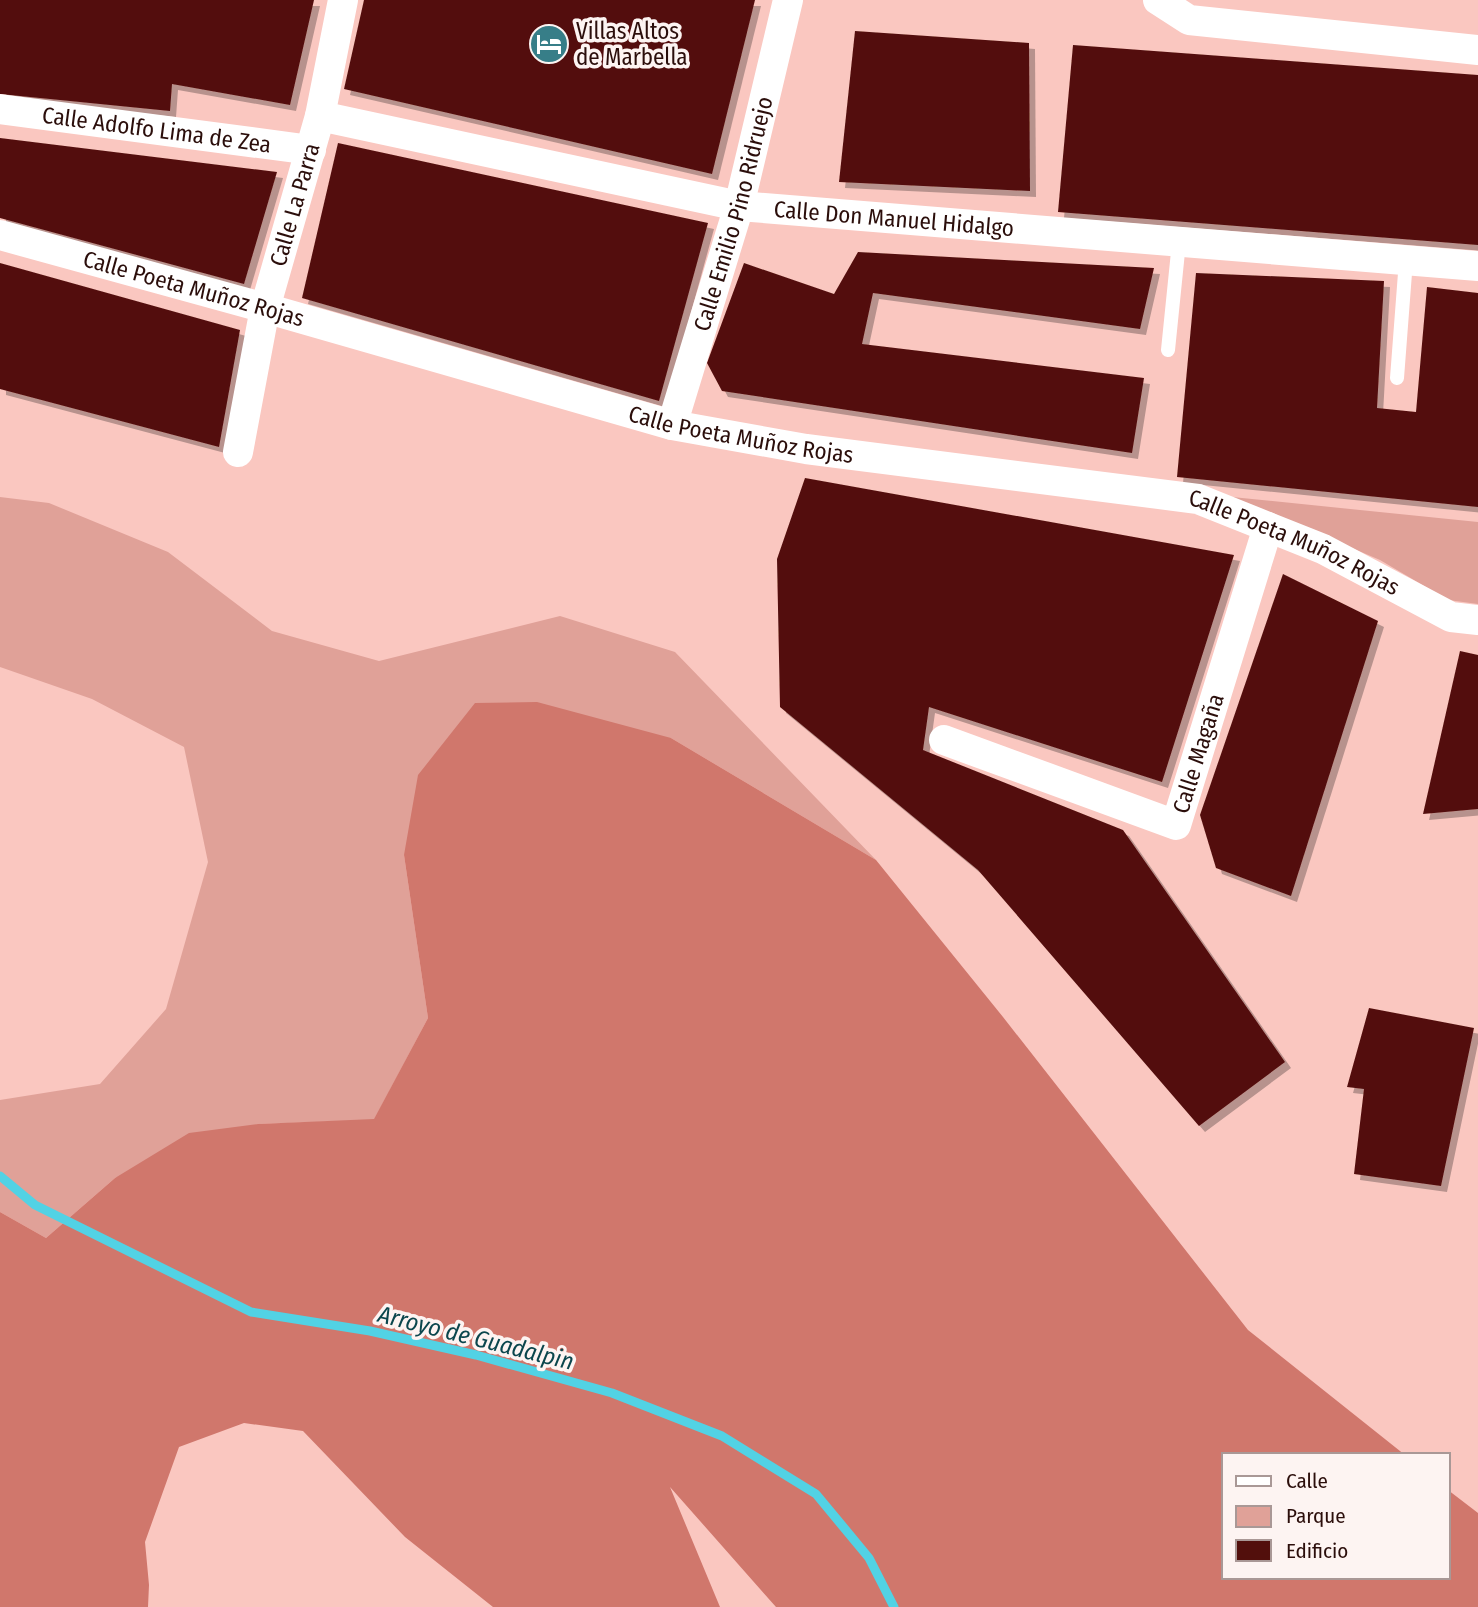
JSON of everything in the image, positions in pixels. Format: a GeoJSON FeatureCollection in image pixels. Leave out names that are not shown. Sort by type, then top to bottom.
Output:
{"type":"FeatureCollection","features":[{"type":"Feature","properties":{"kind":"street","name":"Calle La Parra"},"geometry":{"type":"LineString","coordinates":[[238,452],[265,308],[320,116],[343,0]]}},
{"type":"Feature","properties":{"kind":"street","name":"Calle Emilio Pino Ridruejo"},"geometry":{"type":"LineString","coordinates":[[673,425],[739,206],[788,0]]}},
{"type":"Feature","properties":{"kind":"street"},"geometry":{"type":"LineString","coordinates":[[1158,0],[1189,20],[1478,51]]}},
{"type":"Feature","properties":{"kind":"street","name":"Calle Adolfo Lima de Zea"},"geometry":{"type":"LineString","coordinates":[[0,109],[311,150]]}},
{"type":"Feature","properties":{"kind":"street","name":"Calle Don Manuel Hidalgo"},"geometry":{"type":"LineString","coordinates":[[320,116],[739,206],[1478,266]]}},
{"type":"Feature","properties":{"kind":"street","name":"Calle Poeta Muñoz Rojas"},"geometry":{"type":"LineString","coordinates":[[0,234],[673,425],[806,449],[1198,499],[1323,549],[1451,617],[1478,620]]}},
{"type":"Feature","properties":{"kind":"street","name":"Calle Magaña"},"geometry":{"type":"LineString","coordinates":[[944,740],[1177,825],[1268,527]]}},
{"type":"Feature","properties":{"kind":"lane"},"geometry":{"type":"LineString","coordinates":[[1168,351],[1178,242]]}},
{"type":"Feature","properties":{"kind":"lane"},"geometry":{"type":"LineString","coordinates":[[1397,378],[1406,260]]}},
{"type":"Feature","properties":{"kind":"green space"},"geometry":{"type":"Polygon","coordinates":[[[0,497],[49,503],[168,552],[272,631],[379,661],[560,616],[675,652],[876,860],[671,738],[404,855],[428,1018],[374,1120],[258,1124],[115,1178],[46,1238],[0,1212],[0,1100],[100,1084],[166,1009],[208,862],[184,747],[92,699],[0,667],[0,497]]]}},
{"type":"Feature","properties":{"kind":"green space"},"geometry":{"type":"Polygon","coordinates":[[[1232,497],[1478,522],[1478,604],[1448,600],[1380,560],[1232,497]]]}},
{"type":"Feature","properties":{"kind":"shaded area"},"geometry":{"type":"Polygon","coordinates":[[[537,702],[671,738],[876,860],[1003,1017],[1248,1330],[1402,1453],[1222,1453],[1222,1579],[1450,1579],[1450,1492],[1478,1513],[1478,1607],[776,1607],[670,1487],[720,1607],[493,1607],[405,1537],[303,1431],[244,1423],[179,1447],[145,1542],[148,1607],[0,1607],[0,1212],[46,1238],[115,1178],[189,1133],[258,1124],[374,1119],[428,1018],[404,855],[418,775],[475,703],[537,702]]]}},
{"type":"Feature","properties":{"kind":"building"},"geometry":{"type":"Polygon","coordinates":[[[0,0],[314,0],[290,105],[172,84],[170,111],[0,94],[0,0]]]}},
{"type":"Feature","properties":{"kind":"building","name":"Villas Altos de Marbella"},"geometry":{"type":"Polygon","coordinates":[[[364,0],[755,0],[712,174],[344,89],[364,0]]]}},
{"type":"Feature","properties":{"kind":"building"},"geometry":{"type":"Polygon","coordinates":[[[855,31],[1029,43],[1030,191],[839,182],[855,31]]]}},
{"type":"Feature","properties":{"kind":"building"},"geometry":{"type":"Polygon","coordinates":[[[1073,45],[1478,75],[1478,245],[1058,212],[1073,45]]]}},
{"type":"Feature","properties":{"kind":"building"},"geometry":{"type":"Polygon","coordinates":[[[0,138],[277,172],[244,284],[0,218],[0,138]]]}},
{"type":"Feature","properties":{"kind":"building"},"geometry":{"type":"Polygon","coordinates":[[[338,143],[708,223],[659,401],[302,298],[338,143]]]}},
{"type":"Feature","properties":{"kind":"building"},"geometry":{"type":"Polygon","coordinates":[[[858,252],[1154,268],[1140,329],[873,293],[862,344],[1144,378],[1132,453],[722,391],[707,363],[744,263],[834,294],[858,252]]]}},
{"type":"Feature","properties":{"kind":"building"},"geometry":{"type":"Polygon","coordinates":[[[0,263],[240,330],[219,447],[0,389],[0,263]]]}},
{"type":"Feature","properties":{"kind":"building"},"geometry":{"type":"Polygon","coordinates":[[[1196,273],[1384,281],[1377,408],[1416,412],[1427,287],[1478,293],[1478,507],[1177,477],[1196,273]]]}},
{"type":"Feature","properties":{"kind":"building"},"geometry":{"type":"Polygon","coordinates":[[[805,478],[1234,555],[1162,782],[929,707],[923,750],[1123,830],[1285,1062],[1199,1126],[978,870],[780,707],[777,559],[805,478]]]}},
{"type":"Feature","properties":{"kind":"building"},"geometry":{"type":"Polygon","coordinates":[[[1283,574],[1378,621],[1291,896],[1216,868],[1200,815],[1283,574]]]}},
{"type":"Feature","properties":{"kind":"building"},"geometry":{"type":"Polygon","coordinates":[[[1460,651],[1478,655],[1478,809],[1423,814],[1460,651]]]}},
{"type":"Feature","properties":{"kind":"building"},"geometry":{"type":"Polygon","coordinates":[[[1369,1008],[1474,1028],[1441,1186],[1354,1174],[1364,1089],[1347,1087],[1369,1008]]]}},
{"type":"Feature","properties":{"kind":"waterway","name":"Arroyo de Guadalpin"},"geometry":{"type":"LineString","coordinates":[[0,1176],[35,1205],[251,1312],[370,1331],[476,1355],[612,1393],[722,1436],[816,1494],[869,1558],[894,1607]]}},
{"type":"Feature","properties":{"kind":"place","name":"Villas Altos de Marbella"},"geometry":{"type":"Point","coordinates":[549,44]}}]}
